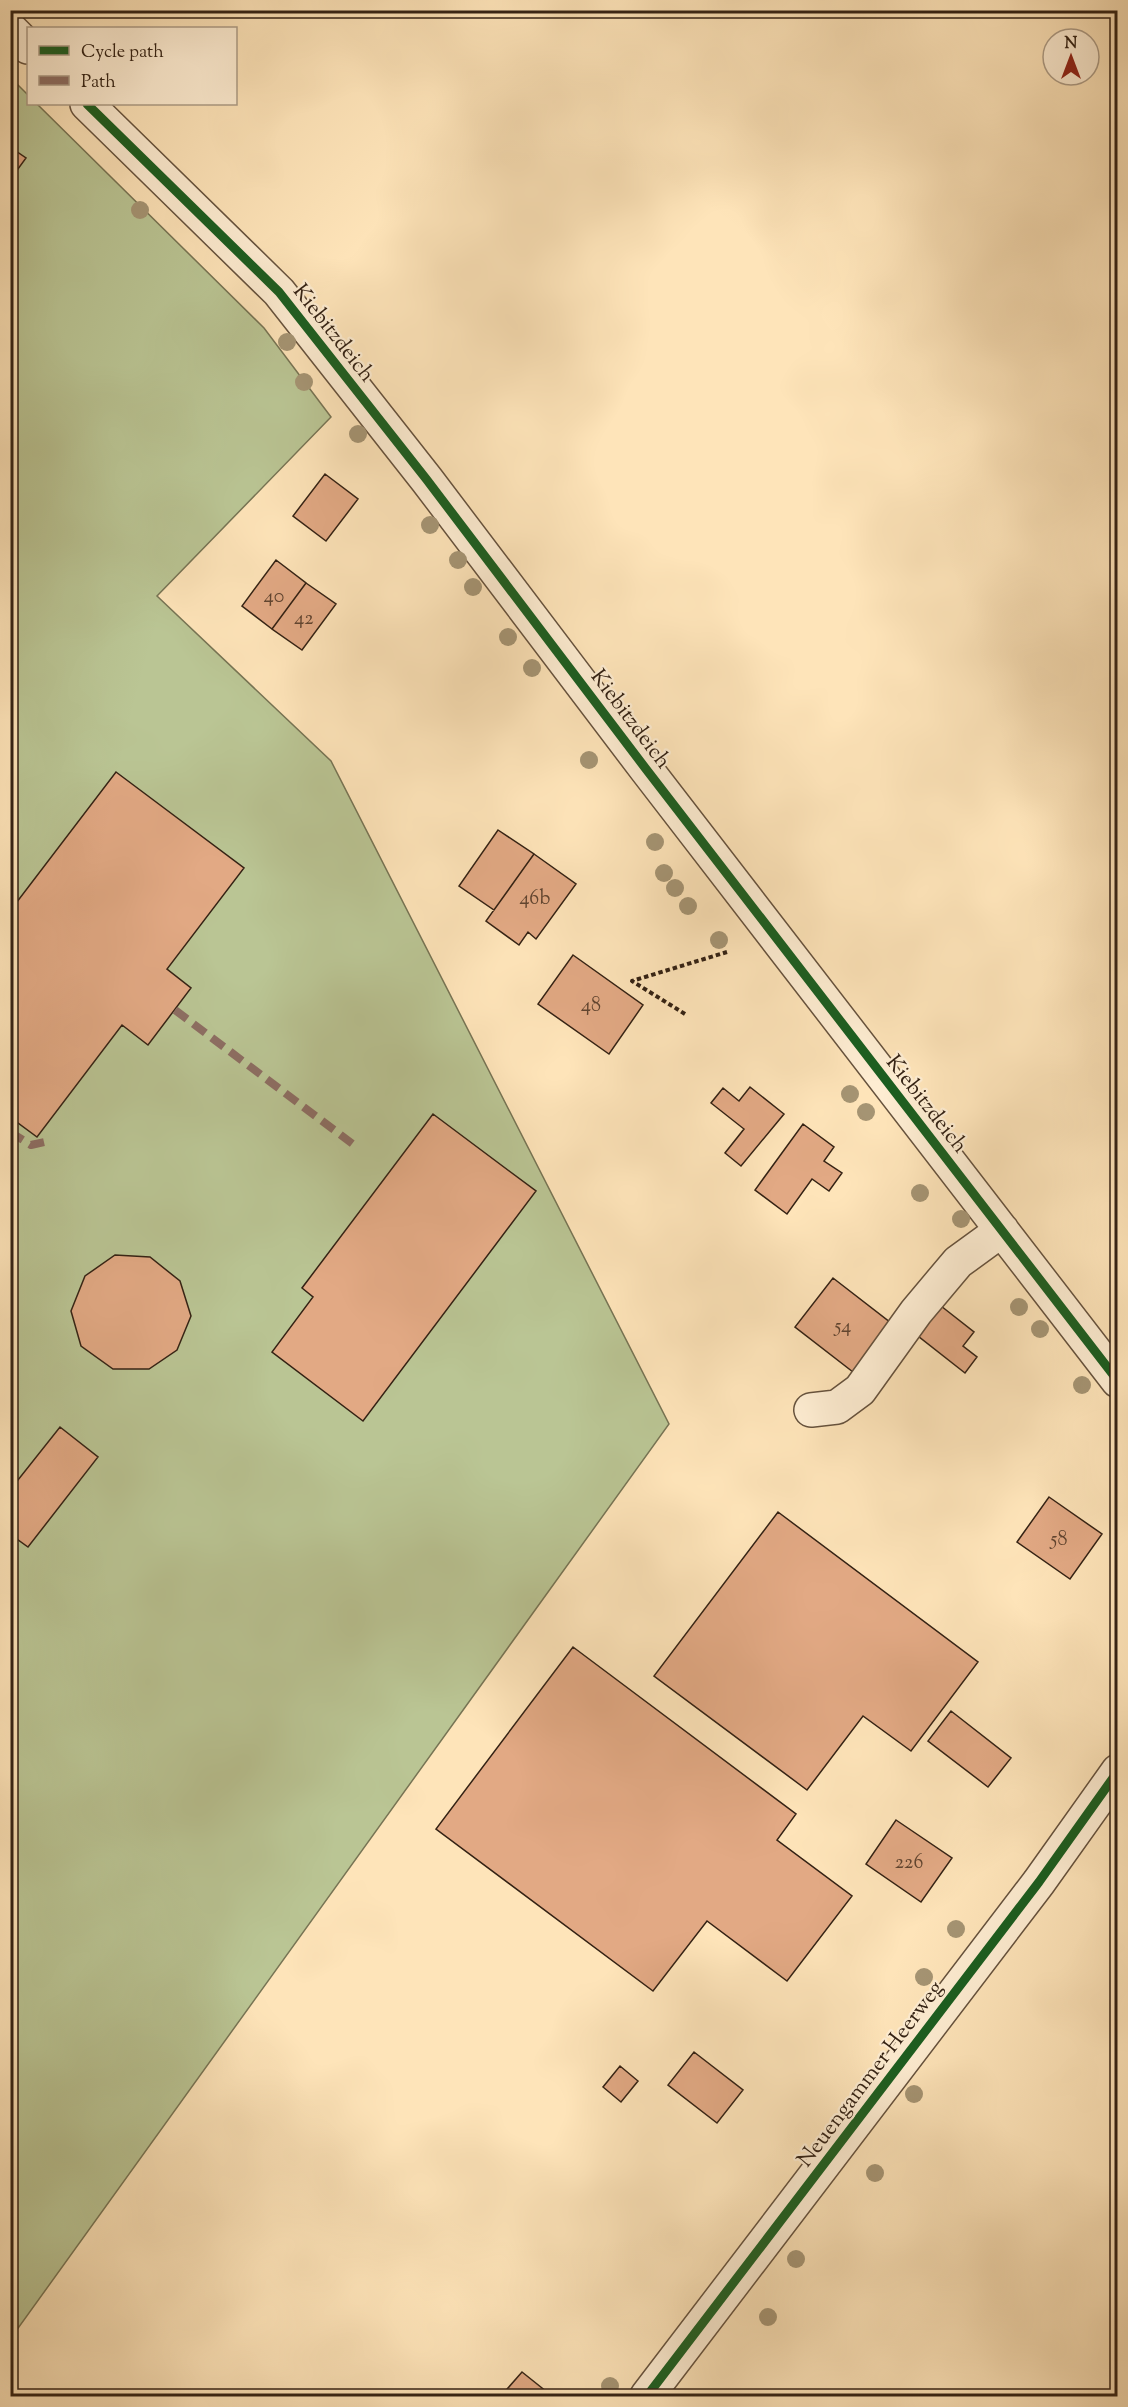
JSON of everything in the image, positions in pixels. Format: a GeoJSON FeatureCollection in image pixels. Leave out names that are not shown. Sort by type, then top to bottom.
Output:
{"type":"FeatureCollection","features":[{"type":"Feature","properties":{"kind":"street"},"geometry":{"type":"LineString","coordinates":[[10,29],[27,46]]}},
{"type":"Feature","properties":{"kind":"street","name":"Kiebitzdeich"},"geometry":{"type":"LineString","coordinates":[[88,105],[279,292],[422,473],[653,778],[1118,1381]]}},
{"type":"Feature","properties":{"kind":"street"},"geometry":{"type":"LineString","coordinates":[[811,1410],[837,1407],[860,1390],[916,1312],[958,1262],[1002,1230]]}},
{"type":"Feature","properties":{"kind":"street","name":"Neuengammer Heerweg"},"geometry":{"type":"LineString","coordinates":[[647,2397],[1039,1882],[1118,1771]]}},
{"type":"Feature","properties":{"kind":"path"},"geometry":{"type":"LineString","coordinates":[[685,1014],[632,981],[726,952]]}},
{"type":"Feature","properties":{"kind":"green space"},"geometry":{"type":"Polygon","coordinates":[[[10,77],[27,94],[27,105],[38,105],[264,328],[331,417],[157,596],[331,761],[669,1424],[11,2338],[10,77]]]}},
{"type":"Feature","properties":{"kind":"building"},"geometry":{"type":"Polygon","coordinates":[[[10,147],[26,158],[10,180],[10,147]]]}},
{"type":"Feature","properties":{"kind":"building"},"geometry":{"type":"Polygon","coordinates":[[[325,474],[358,499],[326,541],[293,516],[325,474]]]}},
{"type":"Feature","properties":{"kind":"building"},"geometry":{"type":"Polygon","coordinates":[[[276,560],[306,583],[272,629],[242,606],[276,560]]]}},
{"type":"Feature","properties":{"kind":"building"},"geometry":{"type":"Polygon","coordinates":[[[306,583],[336,604],[302,650],[272,629],[306,583]]]}},
{"type":"Feature","properties":{"kind":"building"},"geometry":{"type":"Polygon","coordinates":[[[116,772],[244,868],[167,969],[191,988],[148,1045],[122,1025],[37,1137],[10,1117],[10,911],[116,772]]]}},
{"type":"Feature","properties":{"kind":"building"},"geometry":{"type":"Polygon","coordinates":[[[498,830],[534,854],[494,910],[459,886],[498,830]]]}},
{"type":"Feature","properties":{"kind":"building"},"geometry":{"type":"Polygon","coordinates":[[[534,854],[576,884],[536,939],[528,932],[519,945],[486,921],[534,854]]]}},
{"type":"Feature","properties":{"kind":"building"},"geometry":{"type":"Polygon","coordinates":[[[573,955],[643,1005],[609,1054],[538,1004],[573,955]]]}},
{"type":"Feature","properties":{"kind":"building"},"geometry":{"type":"Polygon","coordinates":[[[750,1087],[784,1114],[741,1166],[725,1153],[744,1129],[711,1103],[723,1088],[739,1101],[750,1087]]]}},
{"type":"Feature","properties":{"kind":"building"},"geometry":{"type":"Polygon","coordinates":[[[433,1114],[536,1191],[363,1421],[272,1352],[313,1297],[302,1288],[433,1114]]]}},
{"type":"Feature","properties":{"kind":"building"},"geometry":{"type":"Polygon","coordinates":[[[803,1124],[834,1147],[824,1161],[842,1173],[829,1191],[812,1179],[787,1214],[755,1190],[803,1124]]]}},
{"type":"Feature","properties":{"kind":"building"},"geometry":{"type":"Polygon","coordinates":[[[115,1255],[150,1257],[180,1281],[191,1316],[177,1350],[149,1369],[113,1369],[81,1346],[71,1311],[85,1276],[115,1255]]]}},
{"type":"Feature","properties":{"kind":"building"},"geometry":{"type":"Polygon","coordinates":[[[833,1278],[891,1323],[853,1372],[795,1327],[833,1278]]]}},
{"type":"Feature","properties":{"kind":"building"},"geometry":{"type":"Polygon","coordinates":[[[941,1306],[974,1332],[963,1346],[977,1357],[965,1373],[918,1336],[941,1306]]]}},
{"type":"Feature","properties":{"kind":"building"},"geometry":{"type":"Polygon","coordinates":[[[60,1427],[98,1457],[28,1547],[10,1534],[10,1490],[60,1427]]]}},
{"type":"Feature","properties":{"kind":"building"},"geometry":{"type":"Polygon","coordinates":[[[1049,1497],[1102,1534],[1070,1579],[1017,1542],[1049,1497]]]}},
{"type":"Feature","properties":{"kind":"building"},"geometry":{"type":"Polygon","coordinates":[[[778,1512],[978,1662],[911,1751],[863,1716],[807,1790],[654,1676],[778,1512]]]}},
{"type":"Feature","properties":{"kind":"building"},"geometry":{"type":"Polygon","coordinates":[[[573,1647],[796,1814],[777,1840],[852,1896],[787,1981],[707,1921],[653,1991],[436,1829],[573,1647]]]}},
{"type":"Feature","properties":{"kind":"building"},"geometry":{"type":"Polygon","coordinates":[[[951,1711],[1011,1758],[988,1787],[928,1741],[951,1711]]]}},
{"type":"Feature","properties":{"kind":"building"},"geometry":{"type":"Polygon","coordinates":[[[896,1820],[952,1858],[921,1902],[866,1864],[896,1820]]]}},
{"type":"Feature","properties":{"kind":"building"},"geometry":{"type":"Polygon","coordinates":[[[694,2052],[743,2090],[717,2123],[668,2085],[694,2052]]]}},
{"type":"Feature","properties":{"kind":"building"},"geometry":{"type":"Polygon","coordinates":[[[620,2066],[638,2081],[621,2102],[603,2087],[620,2066]]]}},
{"type":"Feature","properties":{"kind":"building"},"geometry":{"type":"Polygon","coordinates":[[[522,2372],[552,2396],[501,2396],[522,2372]]]}},
{"type":"Feature","properties":{"kind":"marked path"},"geometry":{"type":"LineString","coordinates":[[175,1010],[358,1148]]}},
{"type":"Feature","properties":{"kind":"marked path"},"geometry":{"type":"LineString","coordinates":[[10,1132],[31,1145],[49,1141]]}},
{"type":"Feature","properties":{"kind":"cycle path"},"geometry":{"type":"LineString","coordinates":[[88,105],[279,292],[427,480],[646,769],[1118,1381]]}},
{"type":"Feature","properties":{"kind":"cycle path"},"geometry":{"type":"LineString","coordinates":[[647,2396],[1039,1882],[1118,1771]]}}]}
